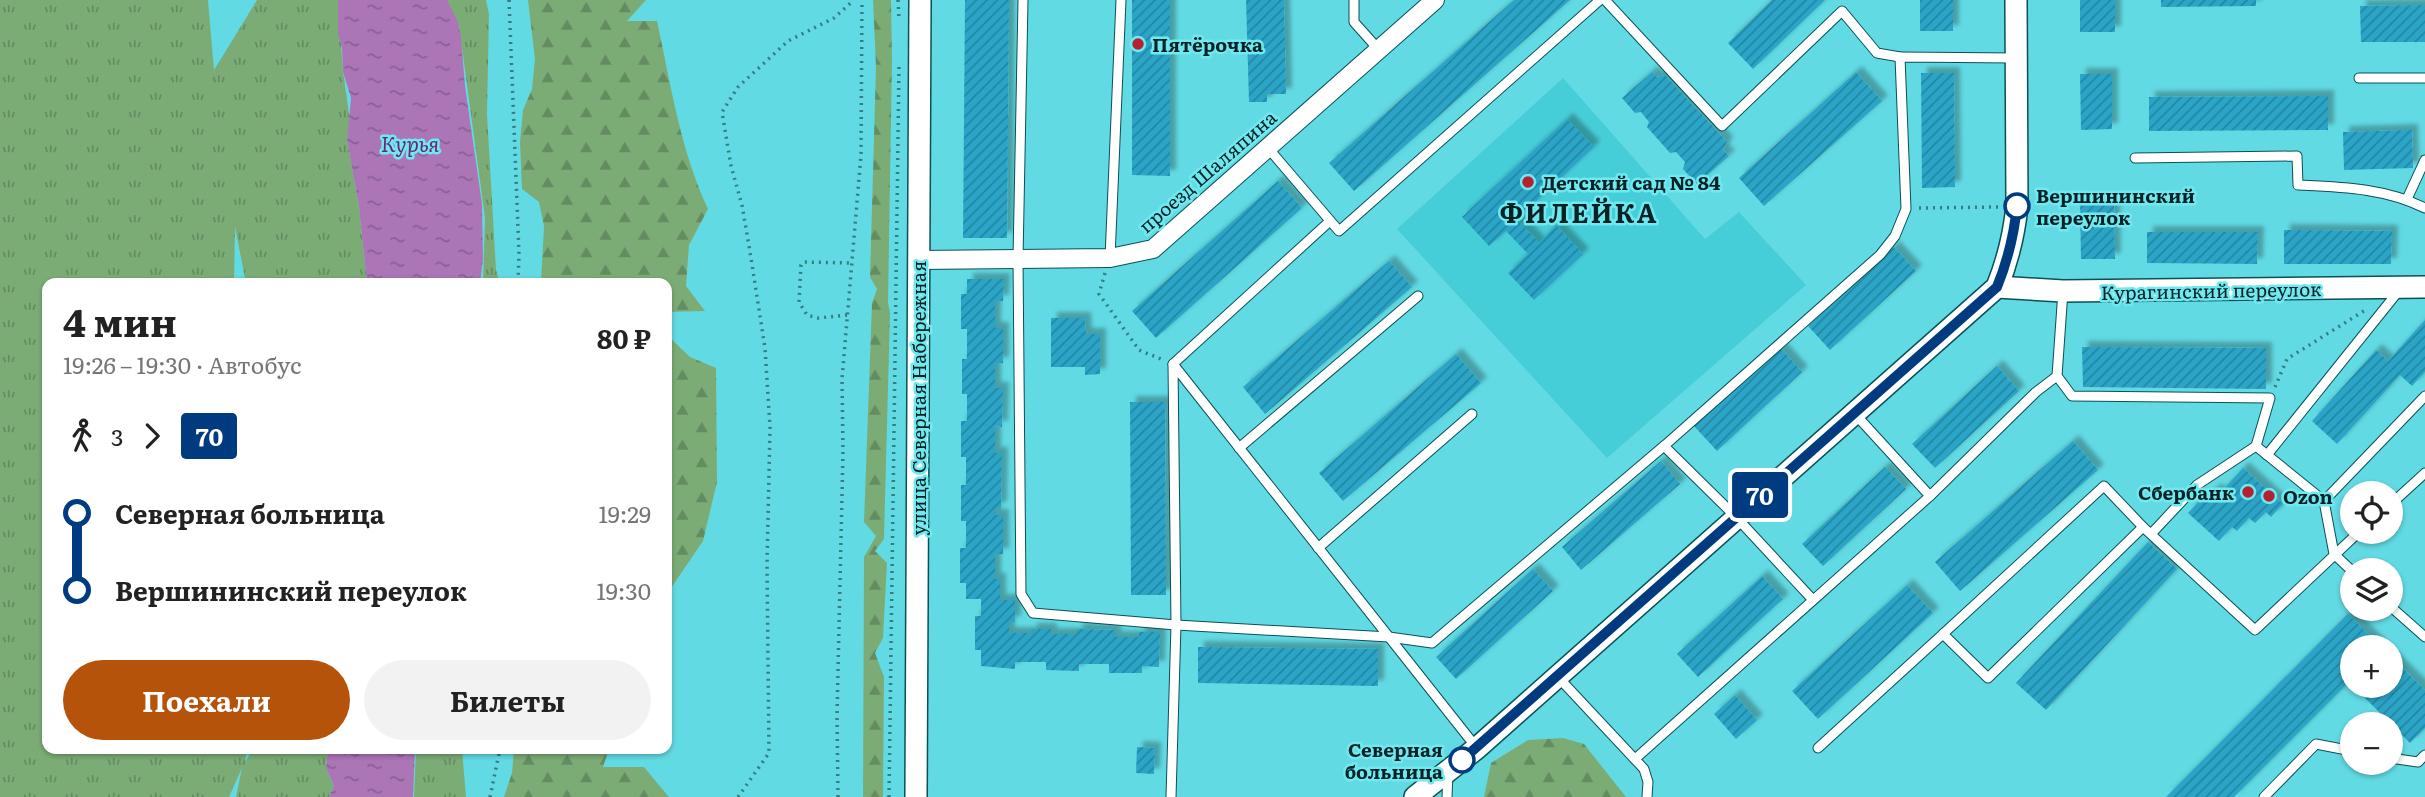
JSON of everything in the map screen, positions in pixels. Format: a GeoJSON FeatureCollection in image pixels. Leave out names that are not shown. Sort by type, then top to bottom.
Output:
{"type":"FeatureCollection","features":[{"type":"Feature","properties":{"kind":"street","name":"улица Северная Набережная"},"geometry":{"type":"LineString","coordinates":[[916,797],[920,0]]}},
{"type":"Feature","properties":{"kind":"street","name":"проезд Шаляпина"},"geometry":{"type":"LineString","coordinates":[[918,260],[1110,258],[1153,249],[1435,0]]}},
{"type":"Feature","properties":{"kind":"street"},"geometry":{"type":"LineString","coordinates":[[1415,797],[1477,748],[1997,287],[2014,237],[2017,206],[2016,0]]}},
{"type":"Feature","properties":{"kind":"street","name":"Курагинский переулок"},"geometry":{"type":"LineString","coordinates":[[1997,287],[2063,291],[2425,287]]}},
{"type":"Feature","properties":{"kind":"lane"},"geometry":{"type":"LineString","coordinates":[[1023,0],[1018,259],[1021,594],[1033,613],[1176,625],[1389,637],[1432,643],[1664,446],[1880,255],[1895,236],[1906,209],[1900,57]]}},
{"type":"Feature","properties":{"kind":"lane"},"geometry":{"type":"LineString","coordinates":[[1110,258],[1121,0]]}},
{"type":"Feature","properties":{"kind":"lane"},"geometry":{"type":"LineString","coordinates":[[1354,0],[1354,22],[1379,50]]}},
{"type":"Feature","properties":{"kind":"lane"},"geometry":{"type":"LineString","coordinates":[[1268,148],[1339,231],[1603,0],[1722,126],[1842,11],[1877,53],[1900,57],[2016,58]]}},
{"type":"Feature","properties":{"kind":"lane"},"geometry":{"type":"LineString","coordinates":[[2359,78],[2425,78]]}},
{"type":"Feature","properties":{"kind":"lane"},"geometry":{"type":"LineString","coordinates":[[2135,159],[2297,156],[2298,185],[2360,188],[2407,199],[2425,208]]}},
{"type":"Feature","properties":{"kind":"lane"},"geometry":{"type":"LineString","coordinates":[[2407,199],[2425,160]]}},
{"type":"Feature","properties":{"kind":"lane"},"geometry":{"type":"LineString","coordinates":[[1171,797],[1176,625],[1173,364],[1331,221]]}},
{"type":"Feature","properties":{"kind":"lane"},"geometry":{"type":"LineString","coordinates":[[2267,455],[2402,287]]}},
{"type":"Feature","properties":{"kind":"lane"},"geometry":{"type":"LineString","coordinates":[[2063,291],[2057,376],[2072,396],[2270,398],[2256,446],[2197,485],[2151,534]]}},
{"type":"Feature","properties":{"kind":"lane"},"geometry":{"type":"LineString","coordinates":[[1239,448],[1418,296]]}},
{"type":"Feature","properties":{"kind":"lane"},"geometry":{"type":"LineString","coordinates":[[1173,364],[1477,748]]}},
{"type":"Feature","properties":{"kind":"lane"},"geometry":{"type":"LineString","coordinates":[[1635,759],[1930,496],[2057,376]]}},
{"type":"Feature","properties":{"kind":"lane"},"geometry":{"type":"LineString","coordinates":[[2324,501],[2425,396]]}},
{"type":"Feature","properties":{"kind":"lane"},"geometry":{"type":"LineString","coordinates":[[1854,412],[1930,496]]}},
{"type":"Feature","properties":{"kind":"lane"},"geometry":{"type":"LineString","coordinates":[[1318,548],[1472,414]]}},
{"type":"Feature","properties":{"kind":"lane"},"geometry":{"type":"LineString","coordinates":[[1664,446],[1736,516],[1813,600]]}},
{"type":"Feature","properties":{"kind":"lane"},"geometry":{"type":"LineString","coordinates":[[2256,446],[2324,501],[2334,554],[2340,559]]}},
{"type":"Feature","properties":{"kind":"lane"},"geometry":{"type":"LineString","coordinates":[[2403,493],[2425,473]]}},
{"type":"Feature","properties":{"kind":"lane"},"geometry":{"type":"LineString","coordinates":[[1818,748],[2104,486],[2143,527],[2255,630],[2345,544]]}},
{"type":"Feature","properties":{"kind":"lane"},"geometry":{"type":"LineString","coordinates":[[1943,634],[1988,678],[2143,527]]}},
{"type":"Feature","properties":{"kind":"lane"},"geometry":{"type":"LineString","coordinates":[[2403,618],[2425,638]]}},
{"type":"Feature","properties":{"kind":"lane"},"geometry":{"type":"LineString","coordinates":[[1558,677],[1644,769],[1648,782],[1647,797]]}},
{"type":"Feature","properties":{"kind":"lane"},"geometry":{"type":"LineString","coordinates":[[2264,797],[2316,744],[2340,749]]}},
{"type":"Feature","properties":{"kind":"lane"},"geometry":{"type":"LineString","coordinates":[[2403,760],[2418,762],[2425,755]]}},
{"type":"Feature","properties":{"kind":"lane"},"geometry":{"type":"LineString","coordinates":[[1447,797],[1448,771]]}},
{"type":"Feature","properties":{"kind":"path"},"geometry":{"type":"LineString","coordinates":[[509,0],[518,278]]}},
{"type":"Feature","properties":{"kind":"path"},"geometry":{"type":"LineString","coordinates":[[738,797],[769,753],[767,565],[770,426],[765,348],[742,205],[731,166],[722,112],[738,87],[788,41],[834,18],[854,0]]}},
{"type":"Feature","properties":{"kind":"path"},"geometry":{"type":"LineString","coordinates":[[838,797],[842,379],[861,155],[862,0]]}},
{"type":"Feature","properties":{"kind":"path"},"geometry":{"type":"LineString","coordinates":[[898,0],[899,23]]}},
{"type":"Feature","properties":{"kind":"path"},"geometry":{"type":"LineString","coordinates":[[889,797],[899,64]]}},
{"type":"Feature","properties":{"kind":"path"},"geometry":{"type":"LineString","coordinates":[[1906,209],[2017,206]]}},
{"type":"Feature","properties":{"kind":"path"},"geometry":{"type":"LineString","coordinates":[[1110,258],[1099,294],[1139,350],[1173,364]]}},
{"type":"Feature","properties":{"kind":"path"},"geometry":{"type":"LineString","coordinates":[[847,315],[818,318],[807,315],[799,302],[804,262],[850,263]]}},
{"type":"Feature","properties":{"kind":"path"},"geometry":{"type":"LineString","coordinates":[[2270,398],[2287,359],[2367,309]]}},
{"type":"Feature","properties":{"kind":"path"},"geometry":{"type":"LineString","coordinates":[[490,797],[499,754]]}},
{"type":"Feature","properties":{"kind":"shaded area"},"geometry":{"type":"Polygon","coordinates":[[[1563,78],[1705,239],[1739,212],[1806,285],[1607,458],[1397,229],[1563,78]]]}},
{"type":"Feature","properties":{"kind":"green space"},"geometry":{"type":"Polygon","coordinates":[[[0,0],[208,0],[214,70],[257,0],[338,0],[343,72],[350,120],[347,140],[359,207],[366,278],[245,278],[235,227],[234,278],[42,278],[42,754],[246,754],[245,762],[250,754],[327,754],[326,768],[334,786],[329,797],[236,797],[242,768],[229,797],[0,797],[0,0]]]}},
{"type":"Feature","properties":{"kind":"green space"},"geometry":{"type":"Polygon","coordinates":[[[446,0],[486,0],[489,14],[487,114],[498,278],[483,278],[485,218],[459,26],[446,0]]]}},
{"type":"Feature","properties":{"kind":"green space"},"geometry":{"type":"Polygon","coordinates":[[[528,0],[646,0],[627,21],[657,21],[683,140],[708,209],[689,245],[686,286],[705,311],[672,312],[672,278],[541,278],[544,226],[539,202],[522,189],[520,142],[523,110],[532,89],[535,59],[528,0]]]}},
{"type":"Feature","properties":{"kind":"green space"},"geometry":{"type":"Polygon","coordinates":[[[873,0],[891,0],[890,313],[884,539],[875,551],[887,563],[883,638],[875,653],[884,677],[883,797],[863,797],[864,557],[876,536],[864,522],[872,303],[877,289],[870,277],[876,67],[873,0]]]}},
{"type":"Feature","properties":{"kind":"green space"},"geometry":{"type":"Polygon","coordinates":[[[672,340],[690,357],[716,368],[717,482],[703,541],[672,587],[672,340]]]}},
{"type":"Feature","properties":{"kind":"green space"},"geometry":{"type":"Polygon","coordinates":[[[1563,738],[1584,744],[1626,797],[1484,797],[1491,763],[1528,740],[1563,738]]]}},
{"type":"Feature","properties":{"kind":"green space"},"geometry":{"type":"Polygon","coordinates":[[[416,754],[462,754],[466,797],[414,797],[416,754]]]}},
{"type":"Feature","properties":{"kind":"green space"},"geometry":{"type":"Polygon","coordinates":[[[514,754],[607,754],[603,767],[644,767],[669,797],[504,797],[512,773],[514,754]]]}},
{"type":"Feature","properties":{"kind":"water","name":"Курья"},"geometry":{"type":"Polygon","coordinates":[[[338,0],[447,0],[458,22],[461,37],[465,86],[482,204],[481,278],[366,278],[359,207],[347,140],[351,98],[343,72],[342,48],[338,34],[338,0]]]}},
{"type":"Feature","properties":{"kind":"water"},"geometry":{"type":"Polygon","coordinates":[[[327,754],[415,754],[413,797],[329,797],[334,786],[326,768],[327,754]]]}},
{"type":"Feature","properties":{"kind":"building"},"geometry":{"type":"Polygon","coordinates":[[[965,0],[1009,0],[1007,238],[963,238],[965,0]]]}},
{"type":"Feature","properties":{"kind":"building"},"geometry":{"type":"Polygon","coordinates":[[[1132,0],[1170,0],[1170,176],[1132,175],[1132,0]]]}},
{"type":"Feature","properties":{"kind":"building"},"geometry":{"type":"Polygon","coordinates":[[[1246,0],[1284,0],[1286,94],[1267,94],[1267,102],[1249,102],[1246,0]]]}},
{"type":"Feature","properties":{"kind":"building"},"geometry":{"type":"Polygon","coordinates":[[[1514,0],[1570,0],[1354,191],[1329,163],[1514,0]]]}},
{"type":"Feature","properties":{"kind":"building"},"geometry":{"type":"Polygon","coordinates":[[[1772,0],[1825,0],[1753,69],[1728,43],[1772,0]]]}},
{"type":"Feature","properties":{"kind":"building"},"geometry":{"type":"Polygon","coordinates":[[[1920,0],[1953,0],[1953,31],[1920,31],[1920,0]]]}},
{"type":"Feature","properties":{"kind":"building"},"geometry":{"type":"Polygon","coordinates":[[[2080,0],[2115,0],[2115,32],[2080,32],[2080,0]]]}},
{"type":"Feature","properties":{"kind":"building"},"geometry":{"type":"Polygon","coordinates":[[[2161,0],[2256,0],[2256,6],[2161,7],[2161,0]]]}},
{"type":"Feature","properties":{"kind":"building"},"geometry":{"type":"Polygon","coordinates":[[[2425,5],[2425,42],[2361,42],[2360,6],[2425,5]]]}},
{"type":"Feature","properties":{"kind":"building"},"geometry":{"type":"Polygon","coordinates":[[[1652,72],[1657,77],[1665,75],[1727,142],[1723,150],[1729,156],[1697,184],[1683,169],[1685,162],[1676,152],[1670,153],[1647,127],[1649,122],[1641,112],[1635,113],[1622,98],[1652,72]]]}},
{"type":"Feature","properties":{"kind":"building"},"geometry":{"type":"Polygon","coordinates":[[[1856,72],[1882,101],[1764,206],[1739,178],[1856,72]]]}},
{"type":"Feature","properties":{"kind":"building"},"geometry":{"type":"Polygon","coordinates":[[[1921,73],[1954,73],[1955,187],[1922,188],[1921,73]]]}},
{"type":"Feature","properties":{"kind":"building"},"geometry":{"type":"Polygon","coordinates":[[[2080,74],[2112,74],[2112,129],[2081,130],[2080,74]]]}},
{"type":"Feature","properties":{"kind":"building"},"geometry":{"type":"Polygon","coordinates":[[[2328,96],[2328,130],[2149,131],[2149,97],[2328,96]]]}},
{"type":"Feature","properties":{"kind":"building","name":"Детский сад № 84"},"geometry":{"type":"Polygon","coordinates":[[[1567,119],[1594,147],[1517,219],[1539,243],[1556,225],[1583,254],[1534,300],[1508,273],[1528,254],[1506,231],[1489,246],[1462,217],[1567,119]]]}},
{"type":"Feature","properties":{"kind":"building"},"geometry":{"type":"Polygon","coordinates":[[[2412,130],[2413,168],[2344,170],[2343,132],[2412,130]]]}},
{"type":"Feature","properties":{"kind":"building"},"geometry":{"type":"Polygon","coordinates":[[[1278,181],[1302,208],[1156,338],[1132,311],[1278,181]]]}},
{"type":"Feature","properties":{"kind":"building"},"geometry":{"type":"Polygon","coordinates":[[[2080,200],[2114,200],[2115,259],[2081,259],[2080,200]]]}},
{"type":"Feature","properties":{"kind":"building"},"geometry":{"type":"Polygon","coordinates":[[[2284,230],[2392,231],[2391,264],[2284,264],[2284,230]]]}},
{"type":"Feature","properties":{"kind":"building"},"geometry":{"type":"Polygon","coordinates":[[[2147,232],[2258,232],[2257,264],[2147,263],[2147,232]]]}},
{"type":"Feature","properties":{"kind":"building"},"geometry":{"type":"Polygon","coordinates":[[[1894,247],[1916,271],[1830,350],[1808,326],[1894,247]]]}},
{"type":"Feature","properties":{"kind":"building"},"geometry":{"type":"Polygon","coordinates":[[[1389,261],[1412,287],[1265,414],[1243,387],[1389,261]]]}},
{"type":"Feature","properties":{"kind":"building"},"geometry":{"type":"Polygon","coordinates":[[[967,279],[1004,279],[1003,301],[995,301],[995,328],[1003,328],[1003,363],[995,363],[995,388],[1003,388],[1002,427],[995,426],[995,453],[1002,453],[1001,508],[995,508],[995,515],[1003,515],[1003,554],[995,554],[995,579],[1000,579],[1000,600],[1015,600],[1015,622],[1009,622],[1009,633],[1031,633],[1031,629],[1051,629],[1051,634],[1077,634],[1077,629],[1115,630],[1115,637],[1139,637],[1139,632],[1160,632],[1159,667],[1142,666],[1142,673],[1109,673],[1109,664],[1079,664],[1079,671],[1046,670],[1046,662],[1015,662],[1015,669],[981,666],[981,650],[975,650],[975,616],[981,616],[981,599],[966,599],[966,583],[960,583],[960,548],[966,548],[966,521],[961,521],[961,485],[966,485],[966,457],[961,457],[961,421],[967,421],[967,394],[962,394],[962,359],[967,359],[967,329],[961,329],[961,294],[967,294],[967,279]]]}},
{"type":"Feature","properties":{"kind":"building"},"geometry":{"type":"Polygon","coordinates":[[[1051,318],[1085,318],[1086,334],[1100,334],[1100,374],[1085,375],[1085,367],[1051,367],[1051,318]]]}},
{"type":"Feature","properties":{"kind":"building"},"geometry":{"type":"Polygon","coordinates":[[[2425,320],[2425,372],[2412,386],[2400,375],[2337,444],[2312,421],[2376,350],[2388,361],[2425,320]]]}},
{"type":"Feature","properties":{"kind":"building"},"geometry":{"type":"Polygon","coordinates":[[[1780,347],[1802,372],[1717,451],[1694,426],[1780,347]]]}},
{"type":"Feature","properties":{"kind":"building"},"geometry":{"type":"Polygon","coordinates":[[[2082,347],[2266,348],[2266,389],[2083,387],[2082,347]]]}},
{"type":"Feature","properties":{"kind":"building"},"geometry":{"type":"Polygon","coordinates":[[[1456,354],[1481,383],[1343,501],[1319,473],[1456,354]]]}},
{"type":"Feature","properties":{"kind":"building"},"geometry":{"type":"Polygon","coordinates":[[[1997,366],[2019,391],[1935,468],[1912,444],[1997,366]]]}},
{"type":"Feature","properties":{"kind":"building"},"geometry":{"type":"Polygon","coordinates":[[[1130,402],[1165,402],[1166,595],[1131,595],[1130,402]]]}},
{"type":"Feature","properties":{"kind":"building"},"geometry":{"type":"Polygon","coordinates":[[[2073,441],[2098,470],[1960,591],[1935,562],[2073,441]]]}},
{"type":"Feature","properties":{"kind":"building"},"geometry":{"type":"Polygon","coordinates":[[[1661,461],[1680,484],[1581,570],[1562,547],[1661,461]]]}},
{"type":"Feature","properties":{"kind":"building"},"geometry":{"type":"Polygon","coordinates":[[[1885,467],[1906,489],[1823,566],[1802,544],[1885,467]]]}},
{"type":"Feature","properties":{"kind":"building"},"geometry":{"type":"Polygon","coordinates":[[[2243,468],[2283,504],[2271,517],[2266,512],[2255,523],[2249,518],[2237,531],[2232,527],[2219,541],[2188,513],[2215,489],[2220,493],[2243,468]]]}},
{"type":"Feature","properties":{"kind":"building"},"geometry":{"type":"Polygon","coordinates":[[[2148,542],[2177,569],[2046,710],[2016,683],[2148,542]]]}},
{"type":"Feature","properties":{"kind":"building"},"geometry":{"type":"Polygon","coordinates":[[[1533,569],[1553,591],[1456,679],[1436,657],[1533,569]]]}},
{"type":"Feature","properties":{"kind":"building"},"geometry":{"type":"Polygon","coordinates":[[[1762,576],[1783,599],[1698,677],[1677,654],[1762,576]]]}},
{"type":"Feature","properties":{"kind":"building"},"geometry":{"type":"Polygon","coordinates":[[[1907,585],[1933,613],[1818,719],[1792,691],[1907,585]]]}},
{"type":"Feature","properties":{"kind":"building"},"geometry":{"type":"Polygon","coordinates":[[[2341,621],[2355,621],[2369,635],[2340,635],[2340,691],[2234,797],[2166,797],[2341,621]]]}},
{"type":"Feature","properties":{"kind":"building"},"geometry":{"type":"Polygon","coordinates":[[[1198,647],[1378,649],[1378,686],[1198,683],[1198,647]]]}},
{"type":"Feature","properties":{"kind":"building"},"geometry":{"type":"Polygon","coordinates":[[[2403,669],[2425,690],[2425,728],[2410,743],[2403,736],[2403,712],[2379,712],[2365,698],[2403,698],[2403,669]]]}},
{"type":"Feature","properties":{"kind":"building"},"geometry":{"type":"Polygon","coordinates":[[[1735,695],[1757,720],[1736,739],[1714,714],[1735,695]]]}},
{"type":"Feature","properties":{"kind":"building"},"geometry":{"type":"Polygon","coordinates":[[[1137,747],[1155,748],[1154,774],[1136,773],[1137,747]]]}},
{"type":"Feature","properties":{"kind":"bus line","name":"70"},"geometry":{"type":"LineString","coordinates":[[1462,760],[1997,287],[2014,237],[2017,206]]}},
{"type":"Feature","properties":{"kind":"place","name":"Пятёрочка"},"geometry":{"type":"Point","coordinates":[1138,44]}},
{"type":"Feature","properties":{"kind":"place","name":"Детский сад № 84"},"geometry":{"type":"Point","coordinates":[1528,182]}},
{"type":"Feature","properties":{"kind":"place","name":"Вершининский переулок"},"geometry":{"type":"Point","coordinates":[2017,206]}},
{"type":"Feature","properties":{"kind":"place","name":"Сбербанк"},"geometry":{"type":"Point","coordinates":[2248,492]}},
{"type":"Feature","properties":{"kind":"place","name":"Ozon"},"geometry":{"type":"Point","coordinates":[2269,496]}},
{"type":"Feature","properties":{"kind":"place","name":"Северная больница"},"geometry":{"type":"Point","coordinates":[1462,760]}},
{"type":"Feature","properties":{"kind":"district","name":"ФИЛЕЙКА"},"geometry":{"type":"Point","coordinates":[1579,211]}}]}
